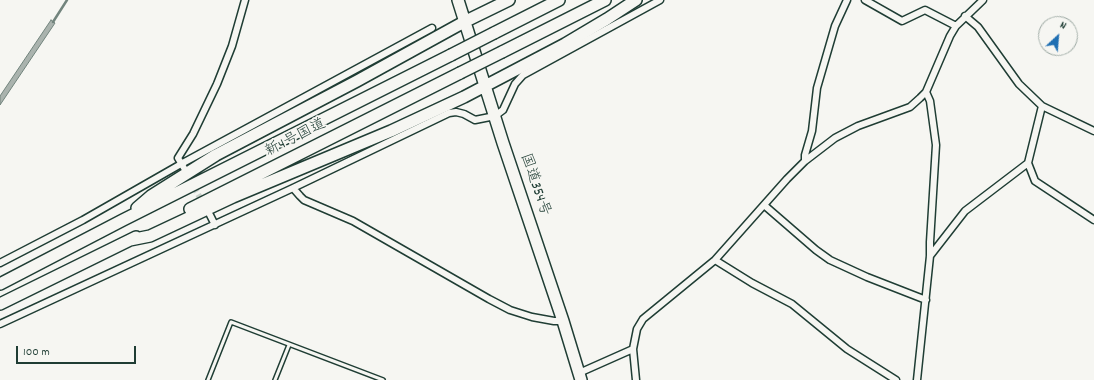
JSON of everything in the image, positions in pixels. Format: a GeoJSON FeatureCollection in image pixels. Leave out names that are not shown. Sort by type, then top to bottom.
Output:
{"type":"FeatureCollection","features":[{"type":"Feature","properties":{"kind":"highway","name":"国道354号"},"geometry":{"type":"LineString","coordinates":[[458,0],[484,85],[563,320],[580,377]]}},
{"type":"Feature","properties":{"kind":"highway"},"geometry":{"type":"LineString","coordinates":[[123,220],[151,196],[216,155],[464,22],[509,0]]}},
{"type":"Feature","properties":{"kind":"highway","name":"新4号国道"},"geometry":{"type":"LineString","coordinates":[[0,284],[123,220],[559,0]]}},
{"type":"Feature","properties":{"kind":"highway","name":"新4号国道"},"geometry":{"type":"LineString","coordinates":[[0,304],[605,0]]}},
{"type":"Feature","properties":{"kind":"highway"},"geometry":{"type":"LineString","coordinates":[[130,240],[150,236],[234,197],[391,131],[464,97],[484,85],[565,44],[636,0]]}},
{"type":"Feature","properties":{"kind":"street"},"geometry":{"type":"LineString","coordinates":[[182,166],[178,158],[195,130],[217,84],[232,46],[245,0]]}},
{"type":"Feature","properties":{"kind":"street"},"geometry":{"type":"LineString","coordinates":[[0,324],[215,225],[449,113],[456,112],[464,114],[475,120],[495,116],[503,110],[515,84],[523,76],[660,0]]}},
{"type":"Feature","properties":{"kind":"street"},"geometry":{"type":"LineString","coordinates":[[805,161],[805,155],[812,131],[817,88],[835,26],[847,0]]}},
{"type":"Feature","properties":{"kind":"street"},"geometry":{"type":"LineString","coordinates":[[865,0],[902,21],[925,10],[956,26]]}},
{"type":"Feature","properties":{"kind":"street"},"geometry":{"type":"LineString","coordinates":[[636,380],[633,349],[637,329],[643,319],[715,260],[787,179],[805,161],[835,138],[858,126],[910,107],[926,92],[950,36],[956,26],[983,0]]}},
{"type":"Feature","properties":{"kind":"street"},"geometry":{"type":"LineString","coordinates":[[965,16],[978,27],[1019,84],[1042,106],[1094,131]]}},
{"type":"Feature","properties":{"kind":"street"},"geometry":{"type":"LineString","coordinates":[[0,263],[83,220],[432,28]]}},
{"type":"Feature","properties":{"kind":"street"},"geometry":{"type":"LineString","coordinates":[[917,380],[930,256],[936,145],[930,101],[926,92]]}},
{"type":"Feature","properties":{"kind":"street"},"geometry":{"type":"LineString","coordinates":[[1042,106],[1028,162],[1035,181],[1094,220]]}},
{"type":"Feature","properties":{"kind":"street"},"geometry":{"type":"LineString","coordinates":[[930,256],[965,211],[1028,162]]}},
{"type":"Feature","properties":{"kind":"street"},"geometry":{"type":"LineString","coordinates":[[293,188],[304,200],[353,221],[510,310],[532,317],[554,321],[563,320]]}},
{"type":"Feature","properties":{"kind":"street"},"geometry":{"type":"LineString","coordinates":[[764,205],[816,250],[830,260],[867,277],[926,300]]}},
{"type":"Feature","properties":{"kind":"street"},"geometry":{"type":"LineString","coordinates":[[210,215],[215,225]]}},
{"type":"Feature","properties":{"kind":"street"},"geometry":{"type":"LineString","coordinates":[[715,260],[752,283],[792,304],[847,349],[896,380]]}},
{"type":"Feature","properties":{"kind":"street"},"geometry":{"type":"LineString","coordinates":[[580,377],[633,349]]}},
{"type":"Feature","properties":{"kind":"lane"},"geometry":{"type":"LineString","coordinates":[[208,380],[231,322],[383,380]]}},
{"type":"Feature","properties":{"kind":"lane"},"geometry":{"type":"LineString","coordinates":[[275,380],[289,345]]}},
{"type":"Feature","properties":{"kind":"shaded area"},"geometry":{"type":"Polygon","coordinates":[[[51,20],[55,23],[0,105],[0,96],[51,20]]]}},
{"type":"Feature","properties":{"kind":"waterway"},"geometry":{"type":"LineString","coordinates":[[53,22],[67,0]]}},
{"type":"Feature","properties":{"kind":"tunnel"},"geometry":{"type":"LineString","coordinates":[[185,171],[204,205]]}}]}
